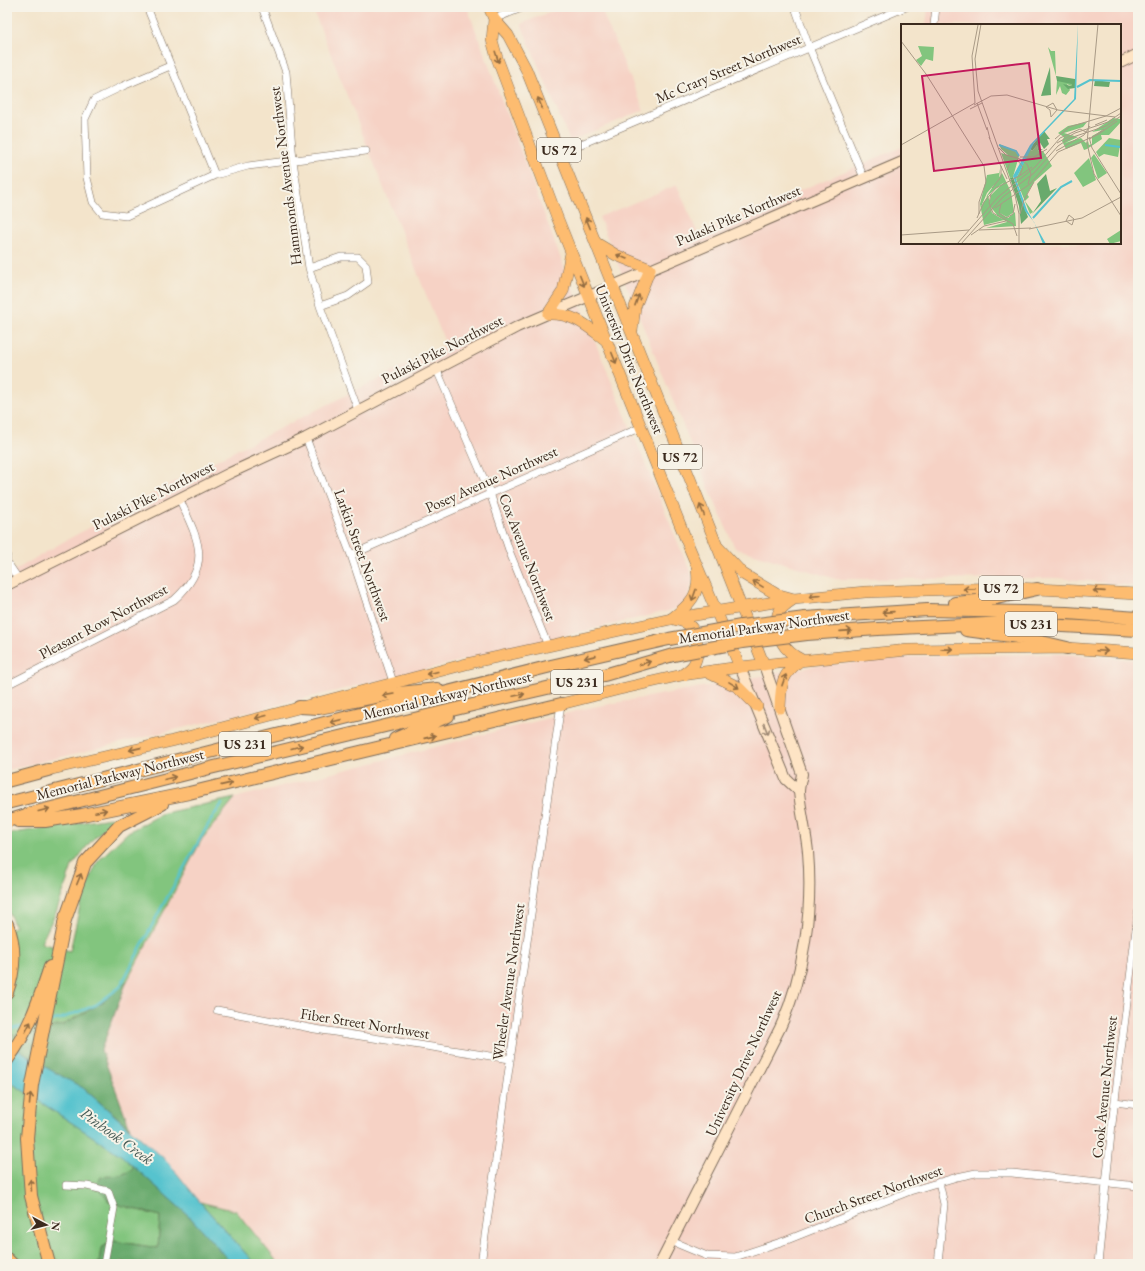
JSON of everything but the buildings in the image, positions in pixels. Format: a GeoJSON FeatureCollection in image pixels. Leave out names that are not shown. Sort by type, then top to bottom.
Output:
{"type":"FeatureCollection","features":[{"type":"Feature","properties":{"kind":"highway"},"geometry":{"type":"LineString","coordinates":[[927,610],[952,604],[987,600],[1038,589]]}},
{"type":"Feature","properties":{"kind":"highway","name":"Memorial Parkway Northwest"},"geometry":{"type":"LineString","coordinates":[[7,804],[482,684],[668,639],[741,626],[805,618],[927,610],[1067,613],[1138,618]]}},
{"type":"Feature","properties":{"kind":"highway","name":"Memorial Parkway Northwest"},"geometry":{"type":"LineString","coordinates":[[7,822],[87,798],[481,703],[604,675],[672,655],[742,642],[808,634],[923,626],[1008,623],[1138,630]]}},
{"type":"Feature","properties":{"kind":"highway"},"geometry":{"type":"LineString","coordinates":[[923,626],[1018,637],[1067,648]]}},
{"type":"Feature","properties":{"kind":"highway"},"geometry":{"type":"LineString","coordinates":[[299,707],[320,708],[390,694],[482,684]]}},
{"type":"Feature","properties":{"kind":"highway"},"geometry":{"type":"LineString","coordinates":[[364,752],[481,703]]}},
{"type":"Feature","properties":{"kind":"highway"},"geometry":{"type":"LineString","coordinates":[[7,822],[45,821],[189,793],[561,704]]}},
{"type":"Feature","properties":{"kind":"highway"},"geometry":{"type":"LineString","coordinates":[[7,781],[48,770]]}},
{"type":"Feature","properties":{"kind":"highway"},"geometry":{"type":"LineString","coordinates":[[49,1264],[31,1196],[27,1138],[32,1085],[58,946],[66,915],[85,863],[119,826],[149,809],[189,793]]}},
{"type":"Feature","properties":{"kind":"highway"},"geometry":{"type":"LineString","coordinates":[[7,992],[14,958],[8,926]]}},
{"type":"Feature","properties":{"kind":"highway"},"geometry":{"type":"LineString","coordinates":[[7,1060],[21,1040],[35,1012],[58,946]]}},
{"type":"Feature","properties":{"kind":"highway"},"geometry":{"type":"LineString","coordinates":[[7,1259],[12,1264]]}},
{"type":"Feature","properties":{"kind":"main road","name":"University Drive Northwest"},"geometry":{"type":"LineString","coordinates":[[489,7],[494,19],[508,35],[526,69],[717,546],[743,607],[780,708],[802,774],[799,791],[808,854],[808,914],[801,963],[793,992],[787,1012],[772,1044],[660,1264]]}},
{"type":"Feature","properties":{"kind":"main road","name":"University Drive Northwest"},"geometry":{"type":"LineString","coordinates":[[494,19],[492,40],[497,58],[588,296],[642,427],[695,562],[757,706],[786,779],[799,791]]}},
{"type":"Feature","properties":{"kind":"main road"},"geometry":{"type":"LineString","coordinates":[[1121,62],[1138,54]]}},
{"type":"Feature","properties":{"kind":"main road","name":"Pulaski Pike Northwest"},"geometry":{"type":"LineString","coordinates":[[7,585],[179,498],[306,438],[504,333],[901,162]]}},
{"type":"Feature","properties":{"kind":"main road"},"geometry":{"type":"LineString","coordinates":[[596,243],[616,255],[650,269],[635,307],[632,334]]}},
{"type":"Feature","properties":{"kind":"main road"},"geometry":{"type":"LineString","coordinates":[[548,314],[563,291],[571,252]]}},
{"type":"Feature","properties":{"kind":"main road"},"geometry":{"type":"LineString","coordinates":[[548,314],[562,313],[579,320],[607,341]]}},
{"type":"Feature","properties":{"kind":"main road","name":"US 72"},"geometry":{"type":"LineString","coordinates":[[717,546],[743,574],[776,594],[794,599],[864,592],[1038,589],[1138,594]]}},
{"type":"Feature","properties":{"kind":"main road"},"geometry":{"type":"LineString","coordinates":[[671,619],[693,600],[697,584],[695,562]]}},
{"type":"Feature","properties":{"kind":"main road"},"geometry":{"type":"LineString","coordinates":[[48,770],[172,741],[393,682],[548,646],[671,619],[794,599]]}},
{"type":"Feature","properties":{"kind":"main road"},"geometry":{"type":"LineString","coordinates":[[794,599],[782,608],[778,614],[778,634],[781,642],[790,654],[802,660]]}},
{"type":"Feature","properties":{"kind":"main road"},"geometry":{"type":"LineString","coordinates":[[671,619],[687,623],[693,630],[697,646],[695,661],[692,667],[682,675]]}},
{"type":"Feature","properties":{"kind":"main road"},"geometry":{"type":"LineString","coordinates":[[561,704],[682,675],[802,660],[908,650],[1067,648],[1138,653]]}},
{"type":"Feature","properties":{"kind":"main road"},"geometry":{"type":"LineString","coordinates":[[780,708],[783,682],[788,670],[802,660]]}},
{"type":"Feature","properties":{"kind":"main road"},"geometry":{"type":"LineString","coordinates":[[706,672],[738,687],[757,706]]}},
{"type":"Feature","properties":{"kind":"street"},"geometry":{"type":"LineString","coordinates":[[147,7],[215,175]]}},
{"type":"Feature","properties":{"kind":"street","name":"Hammonds Avenue Northwest"},"geometry":{"type":"LineString","coordinates":[[262,7],[286,72],[293,161],[309,268],[320,306],[358,410]]}},
{"type":"Feature","properties":{"kind":"street"},"geometry":{"type":"LineString","coordinates":[[494,19],[524,7]]}},
{"type":"Feature","properties":{"kind":"street"},"geometry":{"type":"LineString","coordinates":[[795,7],[809,47],[864,178]]}},
{"type":"Feature","properties":{"kind":"street","name":"Mc Crary Street Northwest"},"geometry":{"type":"LineString","coordinates":[[560,153],[906,7]]}},
{"type":"Feature","properties":{"kind":"street"},"geometry":{"type":"LineString","coordinates":[[934,24],[936,7]]}},
{"type":"Feature","properties":{"kind":"street"},"geometry":{"type":"LineString","coordinates":[[170,66],[94,100],[85,119],[87,178],[93,202],[102,213],[126,216],[215,175],[248,166],[366,151]]}},
{"type":"Feature","properties":{"kind":"street"},"geometry":{"type":"LineString","coordinates":[[309,268],[341,257],[358,257],[366,265],[368,282],[348,296],[320,306]]}},
{"type":"Feature","properties":{"kind":"street","name":"Cox Avenue Northwest"},"geometry":{"type":"LineString","coordinates":[[436,368],[490,493],[510,553],[548,646]]}},
{"type":"Feature","properties":{"kind":"street","name":"Posey Avenue Northwest"},"geometry":{"type":"LineString","coordinates":[[351,555],[642,427]]}},
{"type":"Feature","properties":{"kind":"street","name":"Larkin Street Northwest"},"geometry":{"type":"LineString","coordinates":[[306,438],[351,555],[393,682]]}},
{"type":"Feature","properties":{"kind":"street","name":"Pleasant Row Northwest"},"geometry":{"type":"LineString","coordinates":[[7,685],[174,600],[186,589],[197,571],[199,555],[196,535],[179,498]]}},
{"type":"Feature","properties":{"kind":"street"},"geometry":{"type":"LineString","coordinates":[[7,557],[7,562],[19,580]]}},
{"type":"Feature","properties":{"kind":"street","name":"Wheeler Avenue Northwest"},"geometry":{"type":"LineString","coordinates":[[481,1264],[561,704]]}},
{"type":"Feature","properties":{"kind":"street","name":"Cook Avenue Northwest"},"geometry":{"type":"LineString","coordinates":[[1098,1264],[1115,1102],[1138,913]]}},
{"type":"Feature","properties":{"kind":"street","name":"Fiber Street Northwest"},"geometry":{"type":"LineString","coordinates":[[217,1010],[315,1029],[510,1059]]}},
{"type":"Feature","properties":{"kind":"street"},"geometry":{"type":"LineString","coordinates":[[1115,1102],[1138,1105]]}},
{"type":"Feature","properties":{"kind":"street","name":"Church Street Northwest"},"geometry":{"type":"LineString","coordinates":[[671,1242],[707,1256],[735,1257],[787,1240],[910,1191],[976,1173],[1000,1173],[1138,1186]]}},
{"type":"Feature","properties":{"kind":"street"},"geometry":{"type":"LineString","coordinates":[[938,1264],[944,1204],[939,1182]]}},
{"type":"Feature","properties":{"kind":"street"},"geometry":{"type":"LineString","coordinates":[[66,1186],[87,1186],[108,1191],[114,1208],[104,1264]]}},
{"type":"Feature","properties":{"kind":"shaded area"},"geometry":{"type":"Polygon","coordinates":[[[312,7],[467,7],[562,262],[693,579],[687,600],[676,609],[7,770],[7,575],[63,542],[185,476],[446,345],[312,7]]]}},
{"type":"Feature","properties":{"kind":"shaded area"},"geometry":{"type":"Polygon","coordinates":[[[562,7],[600,7],[644,110],[570,141],[521,24],[562,7]]]}},
{"type":"Feature","properties":{"kind":"shaded area"},"geometry":{"type":"Polygon","coordinates":[[[928,7],[1138,7],[1138,586],[1058,578],[836,579],[735,548],[703,475],[599,217],[677,185],[698,234],[901,147],[901,244],[1121,244],[1121,24],[926,24],[928,7]]]}},
{"type":"Feature","properties":{"kind":"shaded area"},"geometry":{"type":"Polygon","coordinates":[[[1060,654],[1138,660],[1138,1264],[279,1264],[236,1211],[200,1202],[167,1161],[130,1128],[101,1050],[127,981],[202,839],[235,798],[588,708],[815,666],[925,656],[1060,654]]]}},
{"type":"Feature","properties":{"kind":"green space"},"geometry":{"type":"Polygon","coordinates":[[[235,798],[202,839],[127,981],[103,1002],[63,1025],[7,1036],[7,929],[15,927],[7,908],[7,834],[117,817],[91,841],[72,866],[57,910],[41,943],[70,951],[82,897],[98,861],[128,832],[164,813],[235,798]]]}},
{"type":"Feature","properties":{"kind":"green space"},"geometry":{"type":"Polygon","coordinates":[[[127,981],[101,1050],[130,1128],[83,1088],[47,1068],[7,1042],[7,1036],[63,1025],[103,1002],[127,981]]]}},
{"type":"Feature","properties":{"kind":"green space"},"geometry":{"type":"Polygon","coordinates":[[[7,1080],[122,1156],[133,1166],[132,1170],[121,1175],[101,1177],[103,1190],[109,1202],[160,1216],[158,1248],[113,1241],[101,1248],[99,1264],[7,1264],[7,1080]]]}},
{"type":"Feature","properties":{"kind":"green space"},"geometry":{"type":"Polygon","coordinates":[[[133,1166],[190,1217],[232,1264],[128,1264],[121,1261],[120,1264],[99,1264],[101,1248],[113,1241],[158,1248],[160,1216],[109,1202],[97,1184],[101,1177],[121,1175],[132,1170],[133,1166]]]}},
{"type":"Feature","properties":{"kind":"green space"},"geometry":{"type":"Polygon","coordinates":[[[200,1202],[236,1211],[279,1264],[255,1264],[200,1202]]]}},
{"type":"Feature","properties":{"kind":"water","name":"Pinhook Creek"},"geometry":{"type":"Polygon","coordinates":[[[7,1042],[47,1068],[83,1088],[167,1161],[200,1202],[255,1264],[232,1264],[190,1217],[122,1156],[7,1080],[7,1042]]]}},
{"type":"Feature","properties":{"kind":"waterway"},"geometry":{"type":"LineString","coordinates":[[49,1021],[60,1019],[96,1005],[120,987],[160,910],[212,818],[222,804]]}},
{"type":"Feature","properties":{"kind":"waterway"},"geometry":{"type":"LineString","coordinates":[[7,1029],[22,1027]]}}]}
